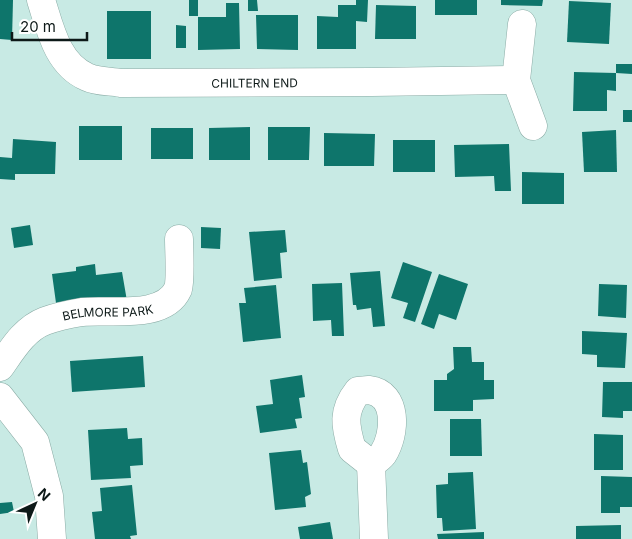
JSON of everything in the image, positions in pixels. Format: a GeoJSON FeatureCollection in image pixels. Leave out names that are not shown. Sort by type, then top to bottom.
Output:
{"type":"FeatureCollection","features":[{"type":"Feature","properties":{"kind":"street","name":"CHILTERN END"},"geometry":{"type":"LineString","coordinates":[[41,0],[57,48],[67,62],[88,78],[121,83],[516,80]]}},
{"type":"Feature","properties":{"kind":"street"},"geometry":{"type":"LineString","coordinates":[[522,24],[516,80],[534,126]]}},
{"type":"Feature","properties":{"kind":"street","name":"BELMORE PARK"},"geometry":{"type":"LineString","coordinates":[[0,367],[30,329],[44,321],[82,312],[124,312],[158,307],[170,300],[179,287],[179,239]]}},
{"type":"Feature","properties":{"kind":"street"},"geometry":{"type":"LineString","coordinates":[[0,397],[35,442],[49,496],[52,539]]}},
{"type":"Feature","properties":{"kind":"street"},"geometry":{"type":"LineString","coordinates":[[371,464],[374,539]]}},
{"type":"Feature","properties":{"kind":"building"},"geometry":{"type":"Polygon","coordinates":[[[0,0],[13,0],[12,40],[0,39],[0,0]]]}},
{"type":"Feature","properties":{"kind":"building"},"geometry":{"type":"Polygon","coordinates":[[[189,0],[198,0],[198,16],[189,16],[189,0]]]}},
{"type":"Feature","properties":{"kind":"building"},"geometry":{"type":"Polygon","coordinates":[[[248,0],[257,0],[258,11],[248,11],[248,0]]]}},
{"type":"Feature","properties":{"kind":"building"},"geometry":{"type":"Polygon","coordinates":[[[356,0],[368,0],[367,22],[356,21],[356,49],[317,49],[317,16],[338,17],[338,5],[356,5],[356,0]]]}},
{"type":"Feature","properties":{"kind":"building"},"geometry":{"type":"Polygon","coordinates":[[[435,0],[477,0],[477,15],[435,15],[435,0]]]}},
{"type":"Feature","properties":{"kind":"building"},"geometry":{"type":"Polygon","coordinates":[[[501,0],[543,0],[542,6],[501,5],[501,0]]]}},
{"type":"Feature","properties":{"kind":"building"},"geometry":{"type":"Polygon","coordinates":[[[569,1],[611,3],[609,44],[567,42],[569,1]]]}},
{"type":"Feature","properties":{"kind":"building"},"geometry":{"type":"Polygon","coordinates":[[[226,3],[239,3],[240,49],[198,50],[198,17],[226,17],[226,3]]]}},
{"type":"Feature","properties":{"kind":"building"},"geometry":{"type":"Polygon","coordinates":[[[376,5],[416,6],[416,39],[375,39],[376,5]]]}},
{"type":"Feature","properties":{"kind":"building"},"geometry":{"type":"Polygon","coordinates":[[[107,11],[151,11],[151,59],[107,59],[107,11]]]}},
{"type":"Feature","properties":{"kind":"building"},"geometry":{"type":"Polygon","coordinates":[[[256,15],[298,15],[298,50],[257,49],[256,15]]]}},
{"type":"Feature","properties":{"kind":"building"},"geometry":{"type":"Polygon","coordinates":[[[176,25],[186,26],[186,48],[176,48],[176,25]]]}},
{"type":"Feature","properties":{"kind":"building"},"geometry":{"type":"Polygon","coordinates":[[[616,64],[632,64],[632,74],[616,73],[616,64]]]}},
{"type":"Feature","properties":{"kind":"building"},"geometry":{"type":"Polygon","coordinates":[[[574,72],[616,73],[616,91],[607,90],[607,111],[573,111],[574,72]]]}},
{"type":"Feature","properties":{"kind":"building"},"geometry":{"type":"Polygon","coordinates":[[[623,110],[632,110],[632,122],[623,122],[623,110]]]}},
{"type":"Feature","properties":{"kind":"building"},"geometry":{"type":"Polygon","coordinates":[[[79,126],[122,126],[122,160],[79,160],[79,126]]]}},
{"type":"Feature","properties":{"kind":"building"},"geometry":{"type":"Polygon","coordinates":[[[250,127],[250,160],[209,160],[209,128],[250,127]]]}},
{"type":"Feature","properties":{"kind":"building"},"geometry":{"type":"Polygon","coordinates":[[[268,127],[310,127],[309,160],[268,160],[268,127]]]}},
{"type":"Feature","properties":{"kind":"building"},"geometry":{"type":"Polygon","coordinates":[[[151,128],[193,128],[193,159],[151,159],[151,128]]]}},
{"type":"Feature","properties":{"kind":"building"},"geometry":{"type":"Polygon","coordinates":[[[616,130],[617,172],[584,172],[582,132],[616,130]]]}},
{"type":"Feature","properties":{"kind":"building"},"geometry":{"type":"Polygon","coordinates":[[[324,133],[375,134],[374,166],[324,166],[324,133]]]}},
{"type":"Feature","properties":{"kind":"building"},"geometry":{"type":"Polygon","coordinates":[[[13,139],[56,142],[55,174],[15,174],[15,180],[0,179],[0,157],[12,158],[13,139]]]}},
{"type":"Feature","properties":{"kind":"building"},"geometry":{"type":"Polygon","coordinates":[[[393,140],[435,140],[435,172],[393,172],[393,140]]]}},
{"type":"Feature","properties":{"kind":"building"},"geometry":{"type":"Polygon","coordinates":[[[509,144],[511,191],[495,191],[494,176],[455,177],[454,145],[509,144]]]}},
{"type":"Feature","properties":{"kind":"building"},"geometry":{"type":"Polygon","coordinates":[[[522,172],[564,173],[564,204],[522,204],[522,172]]]}},
{"type":"Feature","properties":{"kind":"building"},"geometry":{"type":"Polygon","coordinates":[[[30,225],[33,245],[14,248],[11,228],[30,225]]]}},
{"type":"Feature","properties":{"kind":"building"},"geometry":{"type":"Polygon","coordinates":[[[201,227],[221,228],[220,249],[201,248],[201,227]]]}},
{"type":"Feature","properties":{"kind":"building"},"geometry":{"type":"Polygon","coordinates":[[[285,230],[287,252],[280,253],[282,278],[254,281],[249,232],[285,230]]]}},
{"type":"Feature","properties":{"kind":"building"},"geometry":{"type":"Polygon","coordinates":[[[403,262],[432,272],[415,322],[403,318],[408,303],[391,298],[403,262]]]}},
{"type":"Feature","properties":{"kind":"building"},"geometry":{"type":"Polygon","coordinates":[[[95,264],[96,275],[122,272],[127,301],[81,300],[56,303],[52,274],[76,271],[76,267],[95,264]]]}},
{"type":"Feature","properties":{"kind":"building"},"geometry":{"type":"Polygon","coordinates":[[[380,271],[385,326],[373,327],[371,308],[357,310],[356,305],[353,305],[350,273],[380,271]]]}},
{"type":"Feature","properties":{"kind":"building"},"geometry":{"type":"Polygon","coordinates":[[[439,274],[468,284],[456,320],[439,314],[434,329],[421,324],[439,274]]]}},
{"type":"Feature","properties":{"kind":"building"},"geometry":{"type":"Polygon","coordinates":[[[342,283],[344,336],[332,336],[331,320],[313,321],[312,284],[342,283]]]}},
{"type":"Feature","properties":{"kind":"building"},"geometry":{"type":"Polygon","coordinates":[[[599,284],[627,285],[626,318],[598,316],[599,284]]]}},
{"type":"Feature","properties":{"kind":"building"},"geometry":{"type":"Polygon","coordinates":[[[276,285],[281,338],[243,342],[239,303],[246,303],[244,288],[276,285]]]}},
{"type":"Feature","properties":{"kind":"building"},"geometry":{"type":"Polygon","coordinates":[[[582,331],[627,333],[625,368],[597,367],[597,355],[582,354],[582,331]]]}},
{"type":"Feature","properties":{"kind":"building"},"geometry":{"type":"Polygon","coordinates":[[[453,347],[471,347],[472,362],[484,362],[484,380],[494,380],[494,399],[473,400],[473,411],[434,411],[434,380],[447,380],[447,374],[454,369],[453,347]]]}},
{"type":"Feature","properties":{"kind":"building"},"geometry":{"type":"Polygon","coordinates":[[[143,356],[145,387],[72,392],[70,361],[143,356]]]}},
{"type":"Feature","properties":{"kind":"building"},"geometry":{"type":"Polygon","coordinates":[[[302,375],[305,397],[299,398],[302,418],[295,419],[297,428],[260,433],[256,406],[273,404],[270,380],[302,375]]]}},
{"type":"Feature","properties":{"kind":"building"},"geometry":{"type":"Polygon","coordinates":[[[603,382],[632,382],[632,411],[623,411],[623,418],[602,417],[603,382]]]}},
{"type":"Feature","properties":{"kind":"building"},"geometry":{"type":"Polygon","coordinates":[[[450,419],[481,419],[482,456],[450,456],[450,419]]]}},
{"type":"Feature","properties":{"kind":"building"},"geometry":{"type":"Polygon","coordinates":[[[127,428],[128,439],[142,438],[143,465],[130,466],[131,478],[91,480],[88,430],[127,428]]]}},
{"type":"Feature","properties":{"kind":"building"},"geometry":{"type":"Polygon","coordinates":[[[594,434],[623,435],[623,470],[594,470],[594,434]]]}},
{"type":"Feature","properties":{"kind":"building"},"geometry":{"type":"Polygon","coordinates":[[[301,450],[303,463],[307,462],[311,494],[305,497],[306,507],[275,510],[269,453],[301,450]]]}},
{"type":"Feature","properties":{"kind":"building"},"geometry":{"type":"Polygon","coordinates":[[[473,472],[476,529],[443,531],[442,518],[437,518],[436,485],[448,484],[448,473],[473,472]]]}},
{"type":"Feature","properties":{"kind":"building"},"geometry":{"type":"Polygon","coordinates":[[[601,476],[632,477],[632,507],[620,507],[620,513],[601,513],[601,476]]]}},
{"type":"Feature","properties":{"kind":"building"},"geometry":{"type":"Polygon","coordinates":[[[132,485],[137,535],[130,536],[131,539],[95,539],[92,512],[102,511],[100,488],[132,485]]]}},
{"type":"Feature","properties":{"kind":"building"},"geometry":{"type":"Polygon","coordinates":[[[12,502],[14,512],[0,514],[0,503],[12,502]]]}},
{"type":"Feature","properties":{"kind":"building"},"geometry":{"type":"Polygon","coordinates":[[[330,522],[333,539],[300,539],[298,527],[330,522]]]}},
{"type":"Feature","properties":{"kind":"building"},"geometry":{"type":"Polygon","coordinates":[[[621,525],[621,539],[576,539],[576,526],[621,525]]]}},
{"type":"Feature","properties":{"kind":"building"},"geometry":{"type":"Polygon","coordinates":[[[484,532],[484,539],[438,539],[437,534],[484,532]]]}}]}
